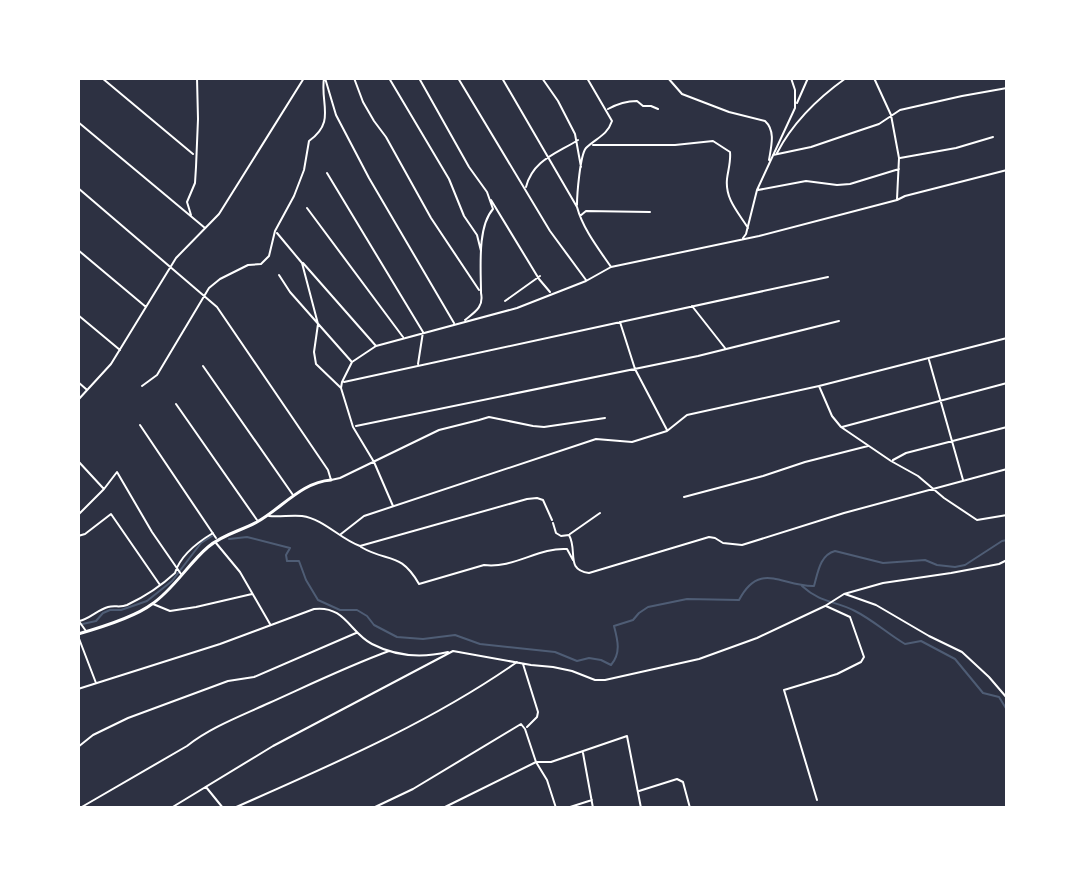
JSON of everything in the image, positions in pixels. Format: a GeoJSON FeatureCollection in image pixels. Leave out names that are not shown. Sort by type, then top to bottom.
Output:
{"type":"FeatureCollection","features":[{"type":"Feature","properties":{"kind":"street"},"geometry":{"type":"LineString","coordinates":[[102,78],[196,156]]}},
{"type":"Feature","properties":{"kind":"street"},"geometry":{"type":"LineString","coordinates":[[191,216],[187,202],[195,183],[197,78]]}},
{"type":"Feature","properties":{"kind":"street"},"geometry":{"type":"LineString","coordinates":[[78,400],[120,351],[176,258],[219,214],[304,78]]}},
{"type":"Feature","properties":{"kind":"street"},"geometry":{"type":"LineString","coordinates":[[142,386],[157,375],[209,288],[248,265],[265,262],[269,256],[275,231],[304,170],[309,141],[324,125],[324,78]]}},
{"type":"Feature","properties":{"kind":"street"},"geometry":{"type":"LineString","coordinates":[[324,78],[336,115],[369,178],[454,324]]}},
{"type":"Feature","properties":{"kind":"street"},"geometry":{"type":"LineString","coordinates":[[354,78],[363,102],[431,218],[481,293]]}},
{"type":"Feature","properties":{"kind":"street"},"geometry":{"type":"LineString","coordinates":[[389,78],[449,179],[464,216],[477,235],[481,256]]}},
{"type":"Feature","properties":{"kind":"street"},"geometry":{"type":"LineString","coordinates":[[419,78],[469,167],[551,294]]}},
{"type":"Feature","properties":{"kind":"street"},"geometry":{"type":"LineString","coordinates":[[458,78],[550,231],[586,281]]}},
{"type":"Feature","properties":{"kind":"street"},"geometry":{"type":"LineString","coordinates":[[502,78],[577,207],[591,239],[611,267]]}},
{"type":"Feature","properties":{"kind":"street"},"geometry":{"type":"LineString","coordinates":[[542,78],[578,140],[581,170]]}},
{"type":"Feature","properties":{"kind":"street"},"geometry":{"type":"LineString","coordinates":[[577,207],[584,152],[612,121],[587,78]]}},
{"type":"Feature","properties":{"kind":"street"},"geometry":{"type":"LineString","coordinates":[[668,78],[682,94],[770,125],[768,165]]}},
{"type":"Feature","properties":{"kind":"street"},"geometry":{"type":"LineString","coordinates":[[791,78],[795,108]]}},
{"type":"Feature","properties":{"kind":"street"},"geometry":{"type":"LineString","coordinates":[[774,155],[808,78]]}},
{"type":"Feature","properties":{"kind":"street"},"geometry":{"type":"LineString","coordinates":[[742,238],[748,228],[757,190],[774,155],[801,117],[846,78]]}},
{"type":"Feature","properties":{"kind":"street"},"geometry":{"type":"LineString","coordinates":[[874,78],[891,115],[899,158],[897,200]]}},
{"type":"Feature","properties":{"kind":"street"},"geometry":{"type":"LineString","coordinates":[[774,155],[811,147],[879,124],[896,111],[1007,88]]}},
{"type":"Feature","properties":{"kind":"street"},"geometry":{"type":"LineString","coordinates":[[607,110],[631,101],[658,109]]}},
{"type":"Feature","properties":{"kind":"street"},"geometry":{"type":"LineString","coordinates":[[78,122],[206,229]]}},
{"type":"Feature","properties":{"kind":"street"},"geometry":{"type":"LineString","coordinates":[[899,158],[956,148],[993,137]]}},
{"type":"Feature","properties":{"kind":"street"},"geometry":{"type":"LineString","coordinates":[[526,189],[529,177],[541,162],[578,140]]}},
{"type":"Feature","properties":{"kind":"street"},"geometry":{"type":"LineString","coordinates":[[577,145],[718,143],[730,152],[726,190],[748,228]]}},
{"type":"Feature","properties":{"kind":"street"},"geometry":{"type":"LineString","coordinates":[[757,190],[806,181],[850,184],[899,169]]}},
{"type":"Feature","properties":{"kind":"street"},"geometry":{"type":"LineString","coordinates":[[393,506],[374,462],[353,427],[341,388],[352,362],[376,346],[517,308],[586,281],[611,267],[759,236],[1007,170]]}},
{"type":"Feature","properties":{"kind":"street"},"geometry":{"type":"LineString","coordinates":[[327,173],[423,332],[418,366]]}},
{"type":"Feature","properties":{"kind":"street"},"geometry":{"type":"LineString","coordinates":[[78,188],[217,307],[328,470],[331,480]]}},
{"type":"Feature","properties":{"kind":"street"},"geometry":{"type":"LineString","coordinates":[[464,321],[483,301],[481,256],[485,227],[489,212],[493,209],[491,199]]}},
{"type":"Feature","properties":{"kind":"street"},"geometry":{"type":"LineString","coordinates":[[307,208],[404,338]]}},
{"type":"Feature","properties":{"kind":"street"},"geometry":{"type":"LineString","coordinates":[[580,217],[586,211],[650,212]]}},
{"type":"Feature","properties":{"kind":"street"},"geometry":{"type":"LineString","coordinates":[[275,231],[376,346]]}},
{"type":"Feature","properties":{"kind":"street"},"geometry":{"type":"LineString","coordinates":[[78,250],[146,308]]}},
{"type":"Feature","properties":{"kind":"street"},"geometry":{"type":"LineString","coordinates":[[302,263],[318,324],[313,358],[321,371],[341,388]]}},
{"type":"Feature","properties":{"kind":"street"},"geometry":{"type":"LineString","coordinates":[[279,275],[352,362]]}},
{"type":"Feature","properties":{"kind":"street"},"geometry":{"type":"LineString","coordinates":[[505,301],[539,276]]}},
{"type":"Feature","properties":{"kind":"street"},"geometry":{"type":"LineString","coordinates":[[342,382],[828,277]]}},
{"type":"Feature","properties":{"kind":"street"},"geometry":{"type":"LineString","coordinates":[[692,306],[726,349]]}},
{"type":"Feature","properties":{"kind":"street"},"geometry":{"type":"LineString","coordinates":[[78,315],[120,351]]}},
{"type":"Feature","properties":{"kind":"street"},"geometry":{"type":"LineString","coordinates":[[353,427],[635,369],[839,321]]}},
{"type":"Feature","properties":{"kind":"street"},"geometry":{"type":"LineString","coordinates":[[620,322],[635,369],[667,431]]}},
{"type":"Feature","properties":{"kind":"street"},"geometry":{"type":"LineString","coordinates":[[341,534],[364,516],[596,439],[632,442],[667,431],[687,415],[819,386],[1007,338]]}},
{"type":"Feature","properties":{"kind":"street"},"geometry":{"type":"LineString","coordinates":[[929,359],[963,480]]}},
{"type":"Feature","properties":{"kind":"street"},"geometry":{"type":"LineString","coordinates":[[203,366],[294,496]]}},
{"type":"Feature","properties":{"kind":"street"},"geometry":{"type":"LineString","coordinates":[[78,382],[87,390]]}},
{"type":"Feature","properties":{"kind":"street"},"geometry":{"type":"LineString","coordinates":[[841,427],[1007,383]]}},
{"type":"Feature","properties":{"kind":"street"},"geometry":{"type":"LineString","coordinates":[[819,386],[832,416],[841,427],[918,476],[977,520],[1007,515]]}},
{"type":"Feature","properties":{"kind":"street"},"geometry":{"type":"LineString","coordinates":[[176,404],[258,521]]}},
{"type":"Feature","properties":{"kind":"street"},"geometry":{"type":"LineString","coordinates":[[96,683],[78,635],[152,604],[216,540],[258,521],[314,483],[331,480],[374,462],[439,430],[489,417],[544,427],[605,418]]}},
{"type":"Feature","properties":{"kind":"street"},"geometry":{"type":"LineString","coordinates":[[140,425],[240,572],[270,625]]}},
{"type":"Feature","properties":{"kind":"street"},"geometry":{"type":"LineString","coordinates":[[891,461],[906,453],[1007,427]]}},
{"type":"Feature","properties":{"kind":"street"},"geometry":{"type":"LineString","coordinates":[[684,497],[870,446]]}},
{"type":"Feature","properties":{"kind":"street"},"geometry":{"type":"LineString","coordinates":[[78,461],[104,489]]}},
{"type":"Feature","properties":{"kind":"street"},"geometry":{"type":"LineString","coordinates":[[268,515],[304,516],[372,554],[402,562],[412,571],[419,584],[484,565],[511,563],[556,548],[567,549],[577,569],[589,573],[709,537],[723,543],[742,545],[844,513],[1007,469]]}},
{"type":"Feature","properties":{"kind":"street"},"geometry":{"type":"LineString","coordinates":[[78,515],[117,472],[182,576]]}},
{"type":"Feature","properties":{"kind":"street"},"geometry":{"type":"LineString","coordinates":[[360,546],[527,499],[543,500],[556,533],[561,536],[569,535],[600,513]]}},
{"type":"Feature","properties":{"kind":"street"},"geometry":{"type":"LineString","coordinates":[[78,536],[111,514],[160,585]]}},
{"type":"Feature","properties":{"kind":"street"},"geometry":{"type":"LineString","coordinates":[[78,620],[87,619],[104,608],[125,606],[145,597],[175,573],[198,541],[213,533]]}},
{"type":"Feature","properties":{"kind":"street"},"geometry":{"type":"LineString","coordinates":[[569,535],[574,544],[573,561]]}},
{"type":"Feature","properties":{"kind":"street"},"geometry":{"type":"LineString","coordinates":[[78,689],[321,608],[338,614],[372,644],[390,651],[417,657],[453,651],[572,671],[595,680],[605,680],[699,659],[757,638],[844,594],[883,583],[951,573],[1007,560]]}},
{"type":"Feature","properties":{"kind":"street"},"geometry":{"type":"LineString","coordinates":[[152,604],[170,611],[252,594]]}},
{"type":"Feature","properties":{"kind":"street"},"geometry":{"type":"LineString","coordinates":[[844,594],[876,605],[962,652],[1007,698]]}},
{"type":"Feature","properties":{"kind":"street"},"geometry":{"type":"LineString","coordinates":[[817,800],[784,690],[837,674],[861,662],[864,657],[850,617],[825,606]]}},
{"type":"Feature","properties":{"kind":"street"},"geometry":{"type":"LineString","coordinates":[[78,620],[87,632]]}},
{"type":"Feature","properties":{"kind":"street"},"geometry":{"type":"LineString","coordinates":[[78,747],[93,735],[128,718],[228,681],[254,677],[357,633]]}},
{"type":"Feature","properties":{"kind":"street"},"geometry":{"type":"LineString","coordinates":[[80,808],[231,720],[390,651]]}},
{"type":"Feature","properties":{"kind":"street"},"geometry":{"type":"LineString","coordinates":[[171,808],[273,746],[453,651]]}},
{"type":"Feature","properties":{"kind":"street"},"geometry":{"type":"LineString","coordinates":[[234,808],[332,765],[397,732],[517,662]]}},
{"type":"Feature","properties":{"kind":"street"},"geometry":{"type":"LineString","coordinates":[[522,663],[538,712],[525,729]]}},
{"type":"Feature","properties":{"kind":"street"},"geometry":{"type":"LineString","coordinates":[[373,808],[413,789],[521,724],[547,780],[556,808]]}},
{"type":"Feature","properties":{"kind":"street"},"geometry":{"type":"LineString","coordinates":[[443,808],[536,762],[551,762],[627,736],[641,808]]}},
{"type":"Feature","properties":{"kind":"street"},"geometry":{"type":"LineString","coordinates":[[583,751],[593,808]]}},
{"type":"Feature","properties":{"kind":"street"},"geometry":{"type":"LineString","coordinates":[[638,791],[677,779],[683,782],[690,808]]}},
{"type":"Feature","properties":{"kind":"street"},"geometry":{"type":"LineString","coordinates":[[206,786],[223,808]]}},
{"type":"Feature","properties":{"kind":"street"},"geometry":{"type":"LineString","coordinates":[[567,808],[592,800]]}},
{"type":"Feature","properties":{"kind":"waterway"},"geometry":{"type":"LineString","coordinates":[[78,625],[96,621],[110,610],[121,610],[147,601],[172,581],[201,543],[212,536]]}},
{"type":"Feature","properties":{"kind":"waterway"},"geometry":{"type":"LineString","coordinates":[[229,539],[247,537],[290,548],[287,561],[299,561],[318,600],[340,610],[357,610],[374,625],[397,637],[423,639],[455,635],[480,644],[555,652],[577,661],[589,658],[611,665],[617,651],[614,626],[633,620],[648,607],[687,599],[739,600],[747,588],[764,578],[814,586],[823,560],[835,551],[883,563],[925,560],[955,567],[965,565],[1007,540]]}},
{"type":"Feature","properties":{"kind":"waterway"},"geometry":{"type":"LineString","coordinates":[[802,586],[822,599],[862,615],[905,644],[921,641],[955,659],[983,693],[999,697],[1007,710]]}}]}
